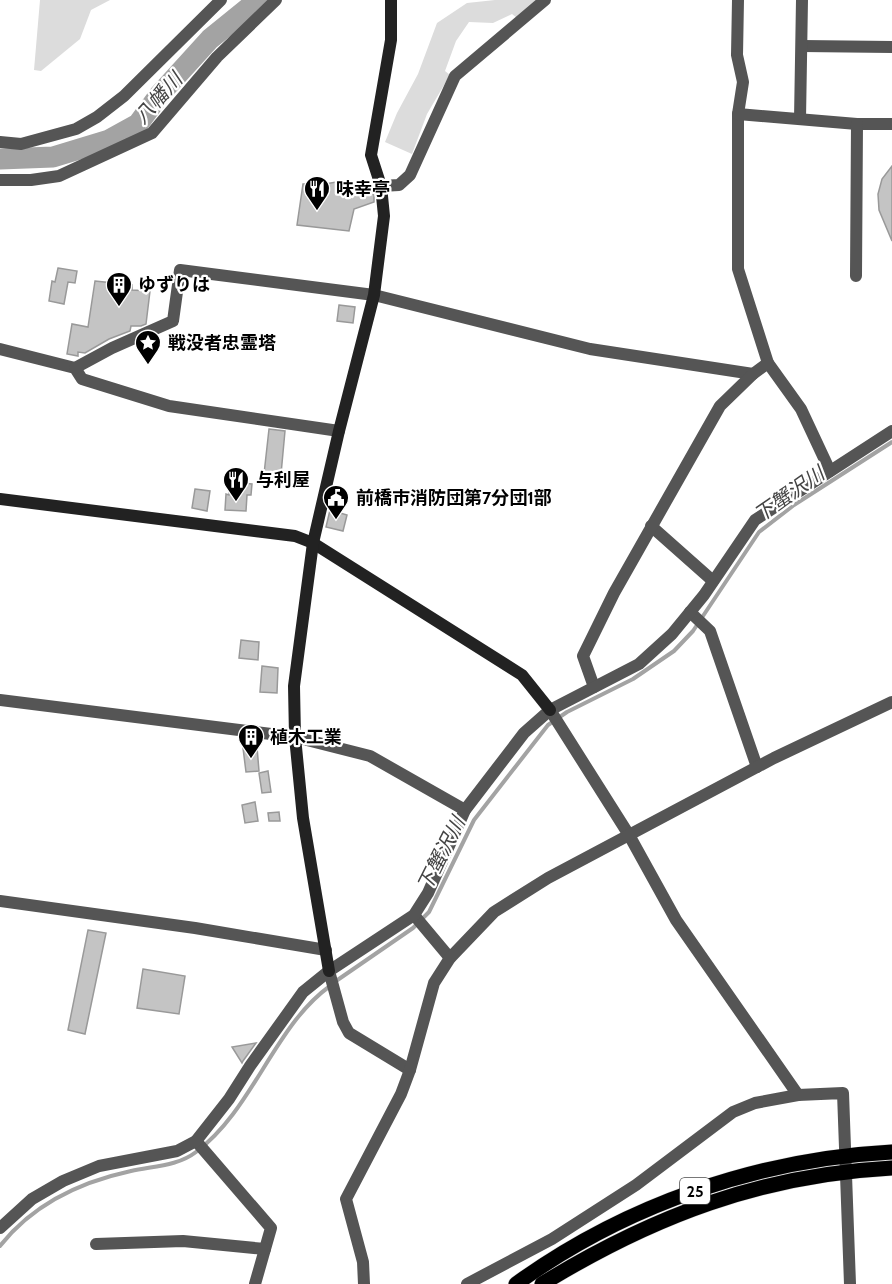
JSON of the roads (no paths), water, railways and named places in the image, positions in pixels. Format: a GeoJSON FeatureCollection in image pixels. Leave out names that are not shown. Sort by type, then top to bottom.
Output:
{"type":"FeatureCollection","features":[{"type":"Feature","properties":{"kind":"main road","name":"25"},"geometry":{"type":"LineString","coordinates":[[542,1284],[617,1241],[688,1209],[845,1163],[892,1152]]}},
{"type":"Feature","properties":{"kind":"main road","name":"25"},"geometry":{"type":"LineString","coordinates":[[516,1284],[562,1254],[656,1205],[718,1183],[761,1171],[845,1163],[892,1168]]}},
{"type":"Feature","properties":{"kind":"street"},"geometry":{"type":"LineString","coordinates":[[1,139],[21,144],[76,129],[97,117],[124,96],[221,0]]}},
{"type":"Feature","properties":{"kind":"street"},"geometry":{"type":"LineString","coordinates":[[0,180],[31,180],[59,176],[152,133],[217,57],[276,0]]}},
{"type":"Feature","properties":{"kind":"street"},"geometry":{"type":"LineString","coordinates":[[392,0],[391,40],[371,156],[381,186],[384,216],[374,295],[313,543],[294,686],[295,737],[303,818],[330,971],[343,1022],[349,1033],[410,1070]]}},
{"type":"Feature","properties":{"kind":"street"},"geometry":{"type":"LineString","coordinates":[[381,186],[399,185],[410,175],[455,76],[545,0]]}},
{"type":"Feature","properties":{"kind":"street"},"geometry":{"type":"LineString","coordinates":[[738,0],[737,55],[743,82],[738,114],[738,269],[768,363],[801,409],[830,471]]}},
{"type":"Feature","properties":{"kind":"street"},"geometry":{"type":"LineString","coordinates":[[800,119],[802,0]]}},
{"type":"Feature","properties":{"kind":"street"},"geometry":{"type":"LineString","coordinates":[[801,46],[892,47]]}},
{"type":"Feature","properties":{"kind":"street"},"geometry":{"type":"LineString","coordinates":[[738,114],[857,124],[892,124]]}},
{"type":"Feature","properties":{"kind":"street"},"geometry":{"type":"LineString","coordinates":[[856,276],[857,124]]}},
{"type":"Feature","properties":{"kind":"street"},"geometry":{"type":"LineString","coordinates":[[0,349],[75,368],[112,348],[173,321],[180,270],[374,295],[590,349],[753,374]]}},
{"type":"Feature","properties":{"kind":"street"},"geometry":{"type":"LineString","coordinates":[[594,687],[583,656],[614,593],[720,406],[753,374],[768,363]]}},
{"type":"Feature","properties":{"kind":"street"},"geometry":{"type":"LineString","coordinates":[[75,368],[82,379],[169,406],[339,431]]}},
{"type":"Feature","properties":{"kind":"street"},"geometry":{"type":"LineString","coordinates":[[0,1228],[32,1199],[63,1180],[99,1166],[177,1151],[196,1141],[229,1099],[303,992],[330,971],[414,915],[428,893],[465,810],[524,734],[550,710],[639,664],[672,634],[690,612],[755,520],[892,430]]}},
{"type":"Feature","properties":{"kind":"street"},"geometry":{"type":"LineString","coordinates":[[0,499],[295,536],[313,543],[522,675],[550,710],[629,835],[676,920],[798,1095]]}},
{"type":"Feature","properties":{"kind":"street"},"geometry":{"type":"LineString","coordinates":[[651,526],[713,581]]}},
{"type":"Feature","properties":{"kind":"street"},"geometry":{"type":"LineString","coordinates":[[690,612],[710,631],[757,767]]}},
{"type":"Feature","properties":{"kind":"street"},"geometry":{"type":"LineString","coordinates":[[0,700],[295,737],[370,756],[465,810]]}},
{"type":"Feature","properties":{"kind":"street"},"geometry":{"type":"LineString","coordinates":[[364,1284],[363,1262],[346,1200],[401,1094],[434,983],[450,958],[494,912],[548,878],[757,767],[892,702]]}},
{"type":"Feature","properties":{"kind":"street"},"geometry":{"type":"LineString","coordinates":[[0,902],[195,928],[326,950]]}},
{"type":"Feature","properties":{"kind":"street"},"geometry":{"type":"LineString","coordinates":[[414,915],[450,958]]}},
{"type":"Feature","properties":{"kind":"street"},"geometry":{"type":"LineString","coordinates":[[467,1284],[552,1239],[636,1185],[733,1112],[755,1103],[798,1095],[843,1093],[850,1284]]}},
{"type":"Feature","properties":{"kind":"street"},"geometry":{"type":"LineString","coordinates":[[196,1141],[271,1228],[255,1284]]}},
{"type":"Feature","properties":{"kind":"street"},"geometry":{"type":"LineString","coordinates":[[96,1244],[183,1241],[265,1249]]}},
{"type":"Feature","properties":{"kind":"waterway","name":"八幡川"},"geometry":{"type":"LineString","coordinates":[[0,159],[53,157],[109,140],[138,124],[160,94],[210,39],[258,0]]}},
{"type":"Feature","properties":{"kind":"waterway","name":"下蟹沢川"},"geometry":{"type":"LineString","coordinates":[[336,981],[413,928],[429,912],[474,820],[548,725],[567,712],[633,679],[674,651],[693,631],[759,532],[794,505],[892,442]]}},
{"type":"Feature","properties":{"kind":"waterway","name":"下蟹沢川"},"geometry":{"type":"LineString","coordinates":[[0,1246],[27,1218],[76,1188],[131,1171],[174,1163],[196,1152],[233,1114],[293,1023],[330,986]]}},
{"type":"Feature","properties":{"kind":"place","name":"味幸亭"},"geometry":{"type":"Point","coordinates":[317,212]}},
{"type":"Feature","properties":{"kind":"place","name":"ゆずりは"},"geometry":{"type":"Point","coordinates":[119,308]}},
{"type":"Feature","properties":{"kind":"place","name":"戦没者忠霊塔"},"geometry":{"type":"Point","coordinates":[148,366]}},
{"type":"Feature","properties":{"kind":"place","name":"与利屋"},"geometry":{"type":"Point","coordinates":[236,503]}},
{"type":"Feature","properties":{"kind":"place","name":"前橋市消防団第7分団1部"},"geometry":{"type":"Point","coordinates":[336,521]}},
{"type":"Feature","properties":{"kind":"place","name":"植木工業"},"geometry":{"type":"Point","coordinates":[251,760]}}]}
